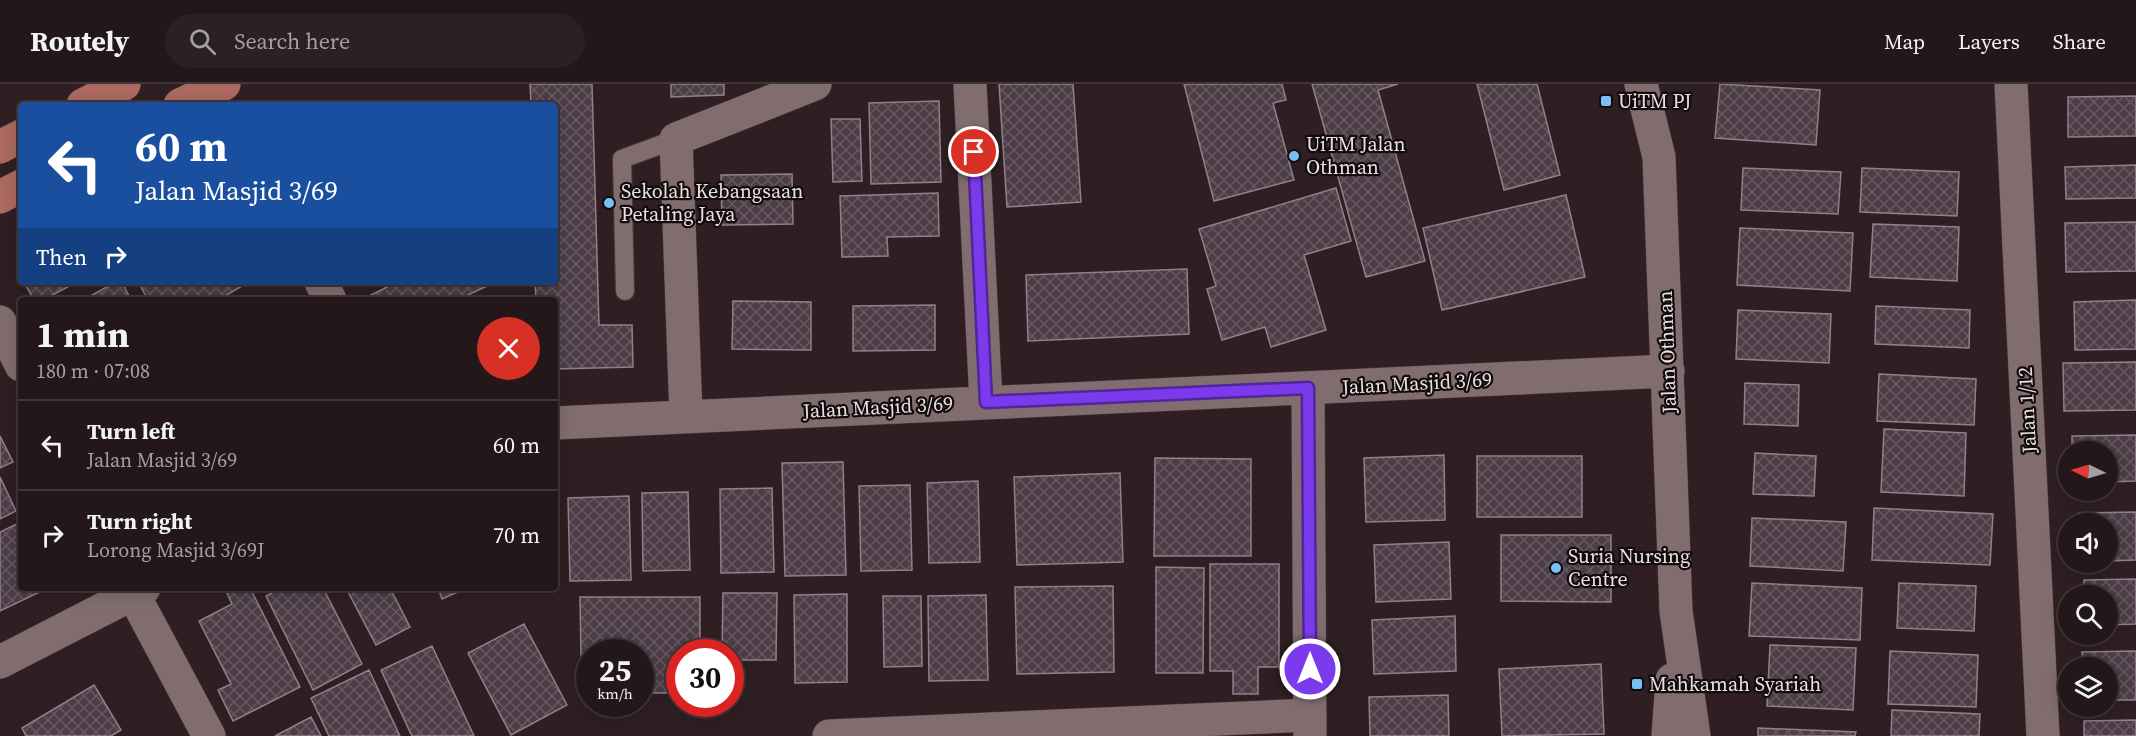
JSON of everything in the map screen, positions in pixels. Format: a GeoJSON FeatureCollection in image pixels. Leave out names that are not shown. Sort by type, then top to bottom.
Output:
{"type":"FeatureCollection","features":[{"type":"Feature","properties":{"kind":"main road"},"geometry":{"type":"LineString","coordinates":[[88,102],[124,84]]}},
{"type":"Feature","properties":{"kind":"main road"},"geometry":{"type":"LineString","coordinates":[[186,102],[224,84]]}},
{"type":"Feature","properties":{"kind":"main road"},"geometry":{"type":"LineString","coordinates":[[0,147],[18,138]]}},
{"type":"Feature","properties":{"kind":"main road"},"geometry":{"type":"LineString","coordinates":[[0,197],[18,188]]}},
{"type":"Feature","properties":{"kind":"street"},"geometry":{"type":"LineString","coordinates":[[686,416],[676,139],[815,84]]}},
{"type":"Feature","properties":{"kind":"street"},"geometry":{"type":"LineString","coordinates":[[970,84],[986,402]]}},
{"type":"Feature","properties":{"kind":"street","name":"Jalan Othman"},"geometry":{"type":"LineString","coordinates":[[1641,84],[1659,157],[1668,371],[1676,622],[1668,736]]}},
{"type":"Feature","properties":{"kind":"street","name":"Jalan 1/12"},"geometry":{"type":"LineString","coordinates":[[2011,84],[2043,736]]}},
{"type":"Feature","properties":{"kind":"street"},"geometry":{"type":"LineString","coordinates":[[0,322],[18,359]]}},
{"type":"Feature","properties":{"kind":"street","name":"Jalan Masjid 3/69"},"geometry":{"type":"LineString","coordinates":[[558,423],[1668,371]]}},
{"type":"Feature","properties":{"kind":"street"},"geometry":{"type":"LineString","coordinates":[[829,736],[1310,726],[1308,388]]}},
{"type":"Feature","properties":{"kind":"street"},"geometry":{"type":"LineString","coordinates":[[0,662],[134,591]]}},
{"type":"Feature","properties":{"kind":"street"},"geometry":{"type":"LineString","coordinates":[[136,591],[209,736]]}},
{"type":"Feature","properties":{"kind":"street","name":"Jalan Othman"},"geometry":{"type":"LineString","coordinates":[[1676,622],[1694,736]]}},
{"type":"Feature","properties":{"kind":"lane"},"geometry":{"type":"LineString","coordinates":[[626,291],[622,159],[676,139]]}},
{"type":"Feature","properties":{"kind":"building"},"geometry":{"type":"Polygon","coordinates":[[[530,84],[592,84],[599,325],[632,325],[633,367],[558,369],[558,297],[536,297],[535,285],[558,285],[558,102],[531,102],[530,84]]]}},
{"type":"Feature","properties":{"kind":"building"},"geometry":{"type":"Polygon","coordinates":[[[671,84],[724,84],[724,95],[671,97],[671,84]]]}},
{"type":"Feature","properties":{"kind":"building"},"geometry":{"type":"Polygon","coordinates":[[[999,84],[1073,84],[1081,202],[1007,207],[999,84]]]}},
{"type":"Feature","properties":{"kind":"building"},"geometry":{"type":"Polygon","coordinates":[[[1184,84],[1282,84],[1286,100],[1273,103],[1294,180],[1214,201],[1184,84]]]}},
{"type":"Feature","properties":{"kind":"building"},"geometry":{"type":"Polygon","coordinates":[[[1312,84],[1398,84],[1378,90],[1425,261],[1366,277],[1312,84]]]}},
{"type":"Feature","properties":{"kind":"building"},"geometry":{"type":"Polygon","coordinates":[[[1477,84],[1537,84],[1560,175],[1504,190],[1477,84]]]}},
{"type":"Feature","properties":{"kind":"building"},"geometry":{"type":"Polygon","coordinates":[[[1720,84],[1820,90],[1816,145],[1715,138],[1720,84]]]}},
{"type":"Feature","properties":{"kind":"building"},"geometry":{"type":"Polygon","coordinates":[[[2136,96],[2136,136],[2068,137],[2068,97],[2136,96]]]}},
{"type":"Feature","properties":{"kind":"building"},"geometry":{"type":"Polygon","coordinates":[[[939,101],[941,182],[871,184],[869,103],[939,101]]]}},
{"type":"Feature","properties":{"kind":"building"},"geometry":{"type":"Polygon","coordinates":[[[831,119],[860,119],[862,181],[833,182],[831,119]]]}},
{"type":"Feature","properties":{"kind":"building"},"geometry":{"type":"Polygon","coordinates":[[[2136,165],[2136,198],[2066,199],[2065,167],[2136,165]]]}},
{"type":"Feature","properties":{"kind":"building"},"geometry":{"type":"Polygon","coordinates":[[[1743,168],[1841,172],[1838,214],[1741,210],[1743,168]]]}},
{"type":"Feature","properties":{"kind":"building"},"geometry":{"type":"Polygon","coordinates":[[[1862,168],[1959,172],[1957,216],[1860,212],[1862,168]]]}},
{"type":"Feature","properties":{"kind":"building"},"geometry":{"type":"Polygon","coordinates":[[[792,174],[793,224],[722,225],[721,175],[792,174]]]}},
{"type":"Feature","properties":{"kind":"building"},"geometry":{"type":"Polygon","coordinates":[[[1336,188],[1351,241],[1304,255],[1326,330],[1271,347],[1265,327],[1222,340],[1207,289],[1216,286],[1199,229],[1336,188]]]}},
{"type":"Feature","properties":{"kind":"building"},"geometry":{"type":"Polygon","coordinates":[[[938,193],[939,236],[887,237],[888,256],[842,257],[840,196],[938,193]]]}},
{"type":"Feature","properties":{"kind":"building"},"geometry":{"type":"Polygon","coordinates":[[[1566,195],[1585,277],[1442,310],[1423,228],[1566,195]]]}},
{"type":"Feature","properties":{"kind":"building"},"geometry":{"type":"Polygon","coordinates":[[[2136,222],[2136,271],[2066,272],[2065,223],[2136,222]]]}},
{"type":"Feature","properties":{"kind":"building"},"geometry":{"type":"Polygon","coordinates":[[[1873,224],[1959,227],[1957,281],[1870,277],[1873,224]]]}},
{"type":"Feature","properties":{"kind":"building"},"geometry":{"type":"Polygon","coordinates":[[[1740,228],[1853,233],[1850,291],[1737,285],[1740,228]]]}},
{"type":"Feature","properties":{"kind":"building"},"geometry":{"type":"Polygon","coordinates":[[[1187,269],[1189,334],[1028,341],[1026,275],[1187,269]]]}},
{"type":"Feature","properties":{"kind":"building"},"geometry":{"type":"Polygon","coordinates":[[[26,285],[71,285],[49,297],[32,297],[26,285]]]}},
{"type":"Feature","properties":{"kind":"building"},"geometry":{"type":"Polygon","coordinates":[[[110,285],[124,285],[130,297],[88,297],[110,285]]]}},
{"type":"Feature","properties":{"kind":"building"},"geometry":{"type":"Polygon","coordinates":[[[144,285],[244,285],[223,297],[146,297],[141,287],[144,285]]]}},
{"type":"Feature","properties":{"kind":"building"},"geometry":{"type":"Polygon","coordinates":[[[391,285],[490,285],[464,297],[367,297],[391,285]]]}},
{"type":"Feature","properties":{"kind":"building"},"geometry":{"type":"Polygon","coordinates":[[[2136,300],[2136,349],[2075,350],[2074,302],[2136,300]]]}},
{"type":"Feature","properties":{"kind":"building"},"geometry":{"type":"Polygon","coordinates":[[[733,301],[811,302],[811,350],[732,349],[733,301]]]}},
{"type":"Feature","properties":{"kind":"building"},"geometry":{"type":"Polygon","coordinates":[[[935,305],[935,350],[853,351],[853,306],[935,305]]]}},
{"type":"Feature","properties":{"kind":"building"},"geometry":{"type":"Polygon","coordinates":[[[1876,306],[1970,310],[1969,348],[1875,344],[1876,306]]]}},
{"type":"Feature","properties":{"kind":"building"},"geometry":{"type":"Polygon","coordinates":[[[1738,310],[1831,314],[1829,363],[1736,359],[1738,310]]]}},
{"type":"Feature","properties":{"kind":"building"},"geometry":{"type":"Polygon","coordinates":[[[2136,362],[2136,410],[2064,411],[2063,363],[2136,362]]]}},
{"type":"Feature","properties":{"kind":"building"},"geometry":{"type":"Polygon","coordinates":[[[1879,374],[1976,379],[1974,425],[1877,421],[1879,374]]]}},
{"type":"Feature","properties":{"kind":"building"},"geometry":{"type":"Polygon","coordinates":[[[1745,383],[1799,385],[1798,426],[1744,424],[1745,383]]]}},
{"type":"Feature","properties":{"kind":"building"},"geometry":{"type":"Polygon","coordinates":[[[1884,429],[1966,433],[1964,496],[1881,492],[1884,429]]]}},
{"type":"Feature","properties":{"kind":"building"},"geometry":{"type":"Polygon","coordinates":[[[2136,435],[2136,481],[2118,482],[2118,441],[2072,441],[2072,436],[2136,435]]]}},
{"type":"Feature","properties":{"kind":"building"},"geometry":{"type":"Polygon","coordinates":[[[0,436],[13,462],[0,468],[0,436]]]}},
{"type":"Feature","properties":{"kind":"building"},"geometry":{"type":"Polygon","coordinates":[[[1755,453],[1816,456],[1814,496],[1753,494],[1755,453]]]}},
{"type":"Feature","properties":{"kind":"building"},"geometry":{"type":"Polygon","coordinates":[[[1444,455],[1445,520],[1366,522],[1364,458],[1444,455]]]}},
{"type":"Feature","properties":{"kind":"building"},"geometry":{"type":"Polygon","coordinates":[[[1477,456],[1582,456],[1582,517],[1477,517],[1477,456]]]}},
{"type":"Feature","properties":{"kind":"building"},"geometry":{"type":"Polygon","coordinates":[[[1155,458],[1251,459],[1251,556],[1154,556],[1155,458]]]}},
{"type":"Feature","properties":{"kind":"building"},"geometry":{"type":"Polygon","coordinates":[[[843,462],[846,575],[785,576],[782,463],[843,462]]]}},
{"type":"Feature","properties":{"kind":"building"},"geometry":{"type":"Polygon","coordinates":[[[1120,473],[1123,562],[1017,565],[1014,477],[1120,473]]]}},
{"type":"Feature","properties":{"kind":"building"},"geometry":{"type":"Polygon","coordinates":[[[0,477],[16,511],[0,519],[0,477]]]}},
{"type":"Feature","properties":{"kind":"building"},"geometry":{"type":"Polygon","coordinates":[[[978,481],[980,562],[929,563],[927,483],[978,481]]]}},
{"type":"Feature","properties":{"kind":"building"},"geometry":{"type":"Polygon","coordinates":[[[910,485],[912,570],[861,571],[859,486],[910,485]]]}},
{"type":"Feature","properties":{"kind":"building"},"geometry":{"type":"Polygon","coordinates":[[[772,488],[774,572],[721,573],[720,489],[772,488]]]}},
{"type":"Feature","properties":{"kind":"building"},"geometry":{"type":"Polygon","coordinates":[[[688,492],[690,570],[643,571],[642,493],[688,492]]]}},
{"type":"Feature","properties":{"kind":"building"},"geometry":{"type":"Polygon","coordinates":[[[629,496],[631,580],[570,581],[568,498],[629,496]]]}},
{"type":"Feature","properties":{"kind":"building"},"geometry":{"type":"Polygon","coordinates":[[[1874,508],[1993,514],[1990,565],[1872,560],[1874,508]]]}},
{"type":"Feature","properties":{"kind":"building"},"geometry":{"type":"Polygon","coordinates":[[[2136,512],[2136,560],[2118,561],[2118,513],[2079,513],[2136,512]]]}},
{"type":"Feature","properties":{"kind":"building"},"geometry":{"type":"Polygon","coordinates":[[[1752,518],[1846,522],[1843,571],[1750,566],[1752,518]]]}},
{"type":"Feature","properties":{"kind":"building"},"geometry":{"type":"Polygon","coordinates":[[[18,523],[18,591],[42,591],[0,611],[0,532],[18,523]]]}},
{"type":"Feature","properties":{"kind":"building","name":"Suria Nursing Centre"},"geometry":{"type":"Polygon","coordinates":[[[1501,535],[1611,535],[1611,602],[1501,601],[1501,535]]]}},
{"type":"Feature","properties":{"kind":"building"},"geometry":{"type":"Polygon","coordinates":[[[1449,542],[1451,599],[1376,602],[1374,545],[1449,542]]]}},
{"type":"Feature","properties":{"kind":"building"},"geometry":{"type":"Polygon","coordinates":[[[1210,564],[1279,564],[1279,667],[1258,667],[1258,694],[1233,694],[1233,671],[1210,671],[1210,564]]]}},
{"type":"Feature","properties":{"kind":"building"},"geometry":{"type":"Polygon","coordinates":[[[1156,567],[1204,568],[1203,673],[1156,673],[1156,567]]]}},
{"type":"Feature","properties":{"kind":"building"},"geometry":{"type":"Polygon","coordinates":[[[2136,579],[2136,624],[2118,625],[2118,585],[2084,585],[2084,580],[2136,579]]]}},
{"type":"Feature","properties":{"kind":"building"},"geometry":{"type":"Polygon","coordinates":[[[1752,583],[1862,588],[1860,640],[1749,636],[1752,583]]]}},
{"type":"Feature","properties":{"kind":"building"},"geometry":{"type":"Polygon","coordinates":[[[1899,583],[1976,586],[1974,631],[1897,628],[1899,583]]]}},
{"type":"Feature","properties":{"kind":"building"},"geometry":{"type":"Polygon","coordinates":[[[1113,586],[1114,672],[1017,674],[1015,587],[1113,586]]]}},
{"type":"Feature","properties":{"kind":"building"},"geometry":{"type":"Polygon","coordinates":[[[252,591],[300,687],[233,721],[218,690],[231,684],[199,621],[232,604],[227,593],[252,591]]]}},
{"type":"Feature","properties":{"kind":"building"},"geometry":{"type":"Polygon","coordinates":[[[275,591],[325,591],[362,664],[313,690],[266,596],[275,591]]]}},
{"type":"Feature","properties":{"kind":"building"},"geometry":{"type":"Polygon","coordinates":[[[348,591],[392,591],[410,627],[376,645],[348,591]]]}},
{"type":"Feature","properties":{"kind":"building"},"geometry":{"type":"Polygon","coordinates":[[[439,591],[460,591],[442,599],[439,591]]]}},
{"type":"Feature","properties":{"kind":"building"},"geometry":{"type":"Polygon","coordinates":[[[723,593],[777,593],[776,660],[744,660],[744,639],[722,639],[723,593]]]}},
{"type":"Feature","properties":{"kind":"building"},"geometry":{"type":"Polygon","coordinates":[[[847,594],[847,682],[795,683],[794,595],[847,594]]]}},
{"type":"Feature","properties":{"kind":"building"},"geometry":{"type":"Polygon","coordinates":[[[986,595],[988,680],[929,681],[928,596],[986,595]]]}},
{"type":"Feature","properties":{"kind":"building"},"geometry":{"type":"Polygon","coordinates":[[[883,596],[921,596],[922,666],[884,667],[883,596]]]}},
{"type":"Feature","properties":{"kind":"building"},"geometry":{"type":"Polygon","coordinates":[[[580,597],[700,597],[700,639],[666,639],[666,693],[654,693],[654,639],[581,639],[580,597]]]}},
{"type":"Feature","properties":{"kind":"building"},"geometry":{"type":"Polygon","coordinates":[[[1455,616],[1456,671],[1374,674],[1372,620],[1455,616]]]}},
{"type":"Feature","properties":{"kind":"building"},"geometry":{"type":"Polygon","coordinates":[[[524,624],[567,705],[511,735],[468,653],[524,624]]]}},
{"type":"Feature","properties":{"kind":"building"},"geometry":{"type":"Polygon","coordinates":[[[1770,645],[1856,648],[1853,710],[1767,706],[1770,645]]]}},
{"type":"Feature","properties":{"kind":"building"},"geometry":{"type":"Polygon","coordinates":[[[432,646],[474,736],[412,736],[381,670],[432,646]]]}},
{"type":"Feature","properties":{"kind":"building"},"geometry":{"type":"Polygon","coordinates":[[[1890,651],[1978,655],[1976,707],[1888,704],[1890,651]]]}},
{"type":"Feature","properties":{"kind":"building"},"geometry":{"type":"Polygon","coordinates":[[[2136,651],[2136,700],[2118,700],[2118,657],[2082,657],[2082,652],[2136,651]]]}},
{"type":"Feature","properties":{"kind":"building"},"geometry":{"type":"Polygon","coordinates":[[[1601,664],[1604,734],[1502,736],[1499,669],[1601,664]]]}},
{"type":"Feature","properties":{"kind":"building"},"geometry":{"type":"Polygon","coordinates":[[[369,670],[400,736],[329,736],[311,698],[369,670]]]}},
{"type":"Feature","properties":{"kind":"building"},"geometry":{"type":"Polygon","coordinates":[[[94,685],[121,730],[111,736],[26,736],[22,728],[94,685]]]}},
{"type":"Feature","properties":{"kind":"building"},"geometry":{"type":"Polygon","coordinates":[[[1448,695],[1449,736],[1370,736],[1369,697],[1448,695]]]}},
{"type":"Feature","properties":{"kind":"building"},"geometry":{"type":"Polygon","coordinates":[[[1892,710],[1980,714],[1979,736],[1891,736],[1892,710]]]}},
{"type":"Feature","properties":{"kind":"building"},"geometry":{"type":"Polygon","coordinates":[[[311,717],[321,736],[275,736],[311,717]]]}},
{"type":"Feature","properties":{"kind":"building"},"geometry":{"type":"Polygon","coordinates":[[[2136,720],[2136,736],[2084,736],[2084,721],[2136,720]]]}},
{"type":"Feature","properties":{"kind":"building"},"geometry":{"type":"Polygon","coordinates":[[[1758,728],[1856,732],[1855,736],[1758,736],[1758,728]]]}},
{"type":"Feature","properties":{"kind":"place","name":"UiTM PJ"},"geometry":{"type":"Point","coordinates":[1606,101]}},
{"type":"Feature","properties":{"kind":"place","name":"UiTM Jalan Othman"},"geometry":{"type":"Point","coordinates":[1294,156]}},
{"type":"Feature","properties":{"kind":"place","name":"Sekolah Kebangsaan Petaling Jaya"},"geometry":{"type":"Point","coordinates":[609,203]}},
{"type":"Feature","properties":{"kind":"place","name":"Suria Nursing Centre"},"geometry":{"type":"Point","coordinates":[1556,568]}},
{"type":"Feature","properties":{"kind":"place","name":"Mahkamah Syariah"},"geometry":{"type":"Point","coordinates":[1637,684]}},
{"type":"Feature","properties":{"kind":"route"},"geometry":{"type":"LineString","coordinates":[[974,152],[986,402],[1308,388],[1310,669]]}}]}
